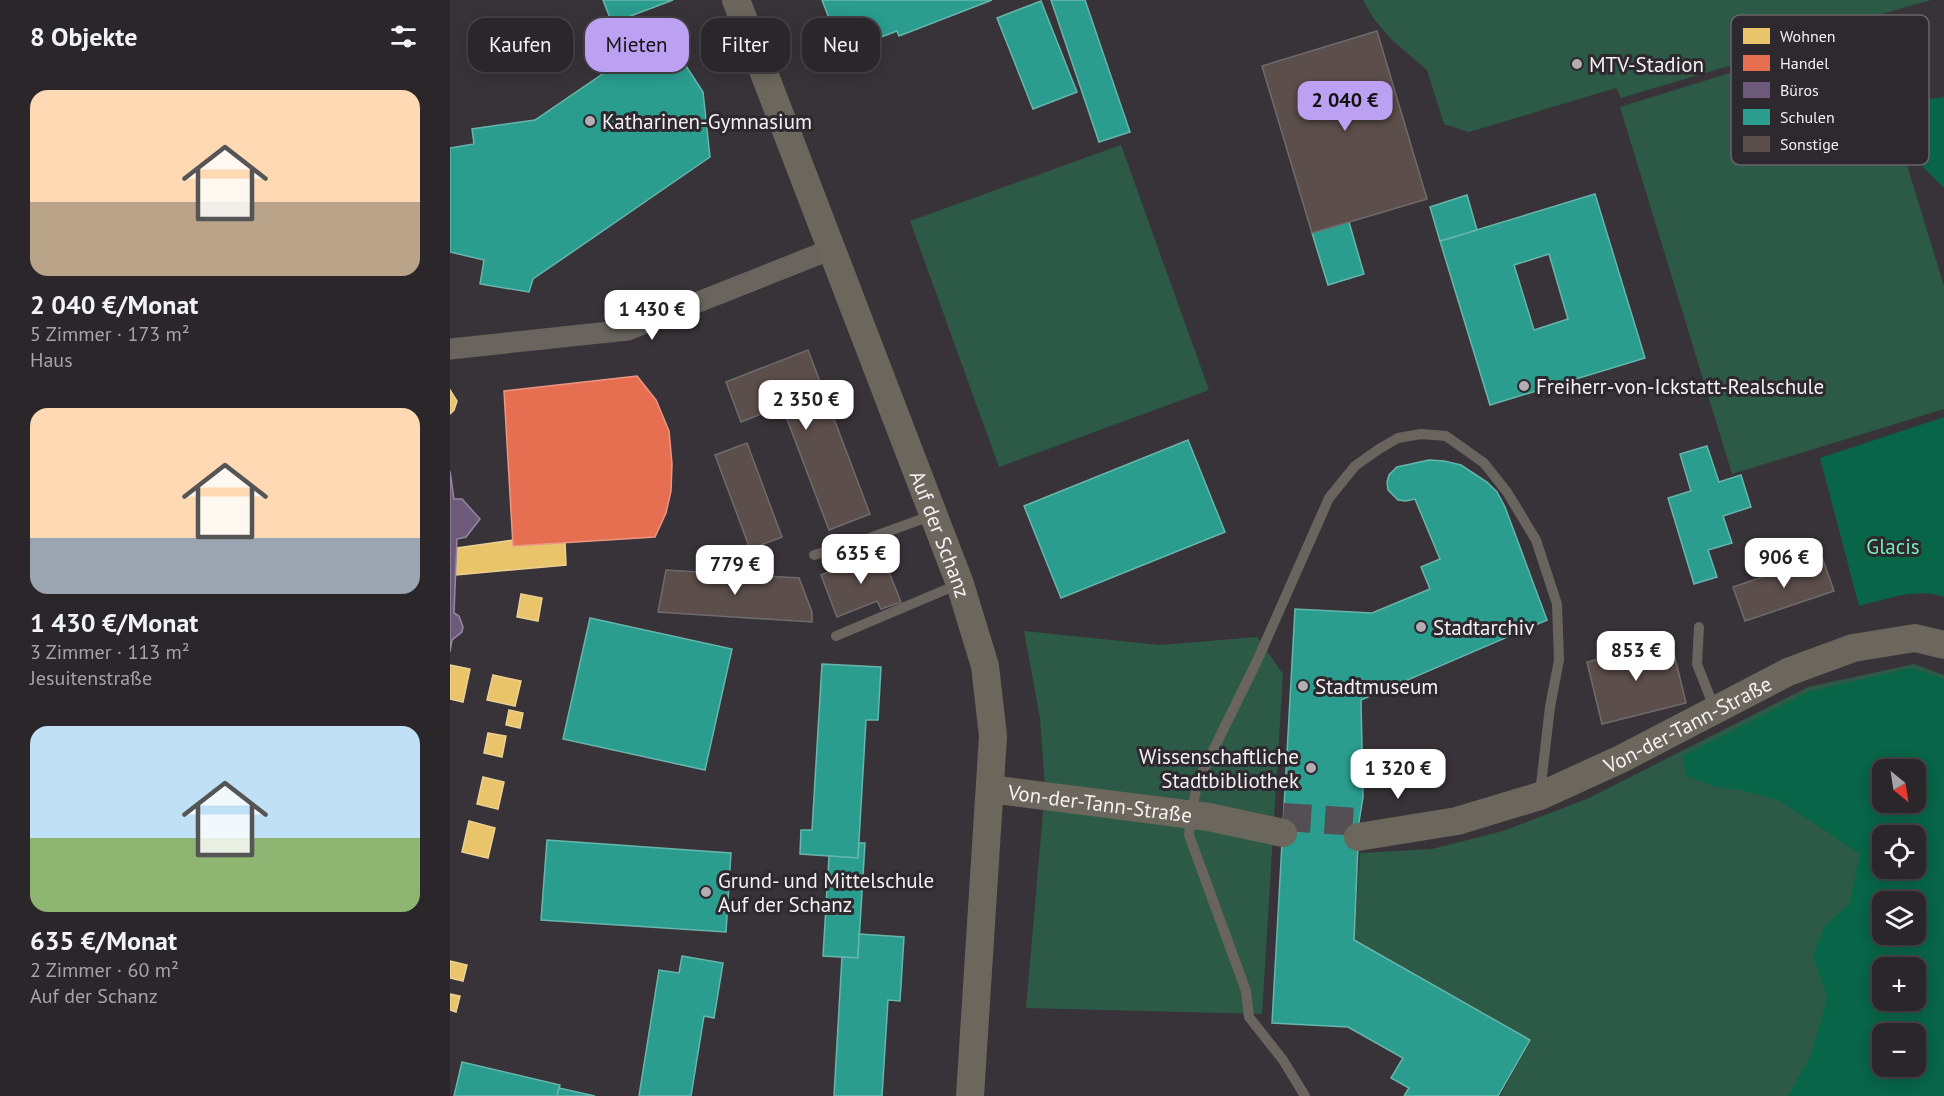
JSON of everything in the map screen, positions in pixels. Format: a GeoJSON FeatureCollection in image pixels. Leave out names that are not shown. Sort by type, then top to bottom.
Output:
{"type":"FeatureCollection","features":[{"type":"Feature","properties":{"kind":"street","name":"Auf der Schanz"},"geometry":{"type":"LineString","coordinates":[[736,0],[960,584],[985,666],[993,736],[970,1096]]}},
{"type":"Feature","properties":{"kind":"street"},"geometry":{"type":"LineString","coordinates":[[450,349],[628,330],[832,249]]}},
{"type":"Feature","properties":{"kind":"street","name":"Von-der-Tann-Straße"},"geometry":{"type":"LineString","coordinates":[[1359,830],[1434,825],[1540,796],[1622,759],[1788,672],[1853,648],[1915,638],[1944,645]]}},
{"type":"Feature","properties":{"kind":"street","name":"Von-der-Tann-Straße"},"geometry":{"type":"LineString","coordinates":[[990,789],[1283,825]]}},
{"type":"Feature","properties":{"kind":"lane"},"geometry":{"type":"LineString","coordinates":[[1305,1096],[1283,1060],[1249,1017],[1246,991],[1189,834],[1200,816],[1198,781],[1257,661],[1329,498],[1355,466],[1398,438],[1421,434],[1446,436],[1484,463],[1507,492],[1536,540],[1557,604],[1559,660],[1550,707],[1540,796]]}},
{"type":"Feature","properties":{"kind":"lane"},"geometry":{"type":"LineString","coordinates":[[814,555],[856,543],[933,515]]}},
{"type":"Feature","properties":{"kind":"lane"},"geometry":{"type":"LineString","coordinates":[[836,636],[960,584]]}},
{"type":"Feature","properties":{"kind":"lane"},"geometry":{"type":"LineString","coordinates":[[1699,627],[1697,664],[1715,710]]}},
{"type":"Feature","properties":{"kind":"green space","name":"MTV-Stadion"},"geometry":{"type":"Polygon","coordinates":[[[1363,0],[1931,0],[1878,15],[1731,15],[1731,65],[1621,98],[1616,88],[1469,132],[1444,124],[1427,70],[1392,40],[1374,19],[1363,0]]]}},
{"type":"Feature","properties":{"kind":"green space"},"geometry":{"type":"Polygon","coordinates":[[[1731,73],[1731,165],[1907,165],[1944,286],[1944,409],[1732,474],[1620,107],[1731,73]]]}},
{"type":"Feature","properties":{"kind":"green space"},"geometry":{"type":"Polygon","coordinates":[[[1944,97],[1944,188],[1922,165],[1929,165],[1929,99],[1944,97]]]}},
{"type":"Feature","properties":{"kind":"green space"},"geometry":{"type":"Polygon","coordinates":[[[1121,145],[1209,390],[999,467],[910,221],[1121,145]]]}},
{"type":"Feature","properties":{"kind":"green space","name":"Glacis"},"geometry":{"type":"Polygon","coordinates":[[[1944,417],[1944,597],[1934,594],[1912,594],[1859,606],[1820,458],[1944,417]]]}},
{"type":"Feature","properties":{"kind":"green space"},"geometry":{"type":"Polygon","coordinates":[[[1024,631],[1160,645],[1257,637],[1283,674],[1262,1014],[1026,1008],[1045,789],[1040,718],[1024,631]]]}},
{"type":"Feature","properties":{"kind":"green space"},"geometry":{"type":"Polygon","coordinates":[[[1914,664],[1944,675],[1944,1096],[1500,1096],[1531,1040],[1354,940],[1360,853],[1432,849],[1503,831],[1589,798],[1808,687],[1914,664]]]}},
{"type":"Feature","properties":{"kind":"green space"},"geometry":{"type":"Polygon","coordinates":[[[1911,668],[1944,679],[1944,1096],[1788,1096],[1811,1054],[1827,999],[1813,955],[1824,927],[1849,904],[1860,854],[1780,801],[1740,790],[1715,787],[1686,776],[1683,756],[1808,692],[1911,668]]]}},
{"type":"Feature","properties":{"kind":"building: Wohnen"},"geometry":{"type":"Polygon","coordinates":[[[450,390],[457,401],[450,414],[450,390]]]}},
{"type":"Feature","properties":{"kind":"building: Wohnen"},"geometry":{"type":"Polygon","coordinates":[[[513,540],[513,546],[565,542],[566,565],[456,575],[457,548],[513,540]]]}},
{"type":"Feature","properties":{"kind":"building: Wohnen"},"geometry":{"type":"Polygon","coordinates":[[[521,594],[542,598],[538,621],[517,617],[521,594]]]}},
{"type":"Feature","properties":{"kind":"building: Wohnen"},"geometry":{"type":"Polygon","coordinates":[[[450,665],[470,669],[463,702],[450,699],[450,665]]]}},
{"type":"Feature","properties":{"kind":"building: Wohnen"},"geometry":{"type":"Polygon","coordinates":[[[493,675],[521,681],[515,706],[487,700],[493,675]]]}},
{"type":"Feature","properties":{"kind":"building: Wohnen"},"geometry":{"type":"Polygon","coordinates":[[[509,710],[523,713],[520,728],[506,725],[509,710]]]}},
{"type":"Feature","properties":{"kind":"building: Wohnen"},"geometry":{"type":"Polygon","coordinates":[[[488,733],[506,736],[502,757],[484,753],[488,733]]]}},
{"type":"Feature","properties":{"kind":"building: Wohnen"},"geometry":{"type":"Polygon","coordinates":[[[483,777],[504,782],[498,809],[477,804],[483,777]]]}},
{"type":"Feature","properties":{"kind":"building: Wohnen"},"geometry":{"type":"Polygon","coordinates":[[[469,821],[495,828],[488,858],[462,852],[469,821]]]}},
{"type":"Feature","properties":{"kind":"building: Wohnen"},"geometry":{"type":"Polygon","coordinates":[[[450,961],[467,965],[463,981],[450,978],[450,961]]]}},
{"type":"Feature","properties":{"kind":"building: Wohnen"},"geometry":{"type":"Polygon","coordinates":[[[450,994],[460,996],[456,1012],[450,1010],[450,994]]]}},
{"type":"Feature","properties":{"kind":"building: Handel"},"geometry":{"type":"Polygon","coordinates":[[[637,376],[656,400],[669,431],[672,464],[671,491],[666,513],[655,537],[513,546],[504,391],[637,376]]]}},
{"type":"Feature","properties":{"kind":"building: Büros"},"geometry":{"type":"Polygon","coordinates":[[[450,471],[454,499],[462,499],[480,519],[466,537],[457,539],[454,613],[459,616],[463,627],[462,632],[452,640],[450,652],[450,471]]]}},
{"type":"Feature","properties":{"kind":"building: Schulen"},"geometry":{"type":"Polygon","coordinates":[[[603,0],[673,0],[625,18],[610,18],[603,0]]]}},
{"type":"Feature","properties":{"kind":"building: Schulen"},"geometry":{"type":"Polygon","coordinates":[[[822,0],[992,0],[899,36],[897,31],[880,37],[880,18],[829,18],[822,0]]]}},
{"type":"Feature","properties":{"kind":"building: Schulen"},"geometry":{"type":"Polygon","coordinates":[[[1051,0],[1085,0],[1130,132],[1099,142],[1051,0]]]}},
{"type":"Feature","properties":{"kind":"building: Schulen"},"geometry":{"type":"Polygon","coordinates":[[[1041,1],[1077,92],[1033,109],[997,18],[1041,1]]]}},
{"type":"Feature","properties":{"kind":"building: Schulen"},"geometry":{"type":"Polygon","coordinates":[[[689,70],[703,92],[710,157],[533,279],[529,292],[480,284],[484,260],[450,252],[450,148],[474,144],[472,129],[535,120],[605,72],[689,70]]]}},
{"type":"Feature","properties":{"kind":"building: Schulen"},"geometry":{"type":"Polygon","coordinates":[[[1595,194],[1645,358],[1490,405],[1440,241],[1595,194]],[[1549,254],[1514,265],[1534,330],[1568,319],[1549,254]]]}},
{"type":"Feature","properties":{"kind":"building: Schulen"},"geometry":{"type":"Polygon","coordinates":[[[1467,195],[1477,230],[1440,241],[1430,207],[1467,195]]]}},
{"type":"Feature","properties":{"kind":"building: Schulen"},"geometry":{"type":"Polygon","coordinates":[[[1349,222],[1364,274],[1328,285],[1312,233],[1349,222]]]}},
{"type":"Feature","properties":{"kind":"building: Schulen"},"geometry":{"type":"Polygon","coordinates":[[[1188,440],[1225,532],[1061,598],[1024,506],[1188,440]]]}},
{"type":"Feature","properties":{"kind":"building: Schulen"},"geometry":{"type":"Polygon","coordinates":[[[1707,446],[1719,482],[1741,475],[1751,507],[1723,516],[1732,543],[1708,550],[1717,577],[1694,584],[1668,498],[1691,491],[1680,454],[1707,446]]]}},
{"type":"Feature","properties":{"kind":"building: Schulen"},"geometry":{"type":"Polygon","coordinates":[[[1429,460],[1461,465],[1487,482],[1497,492],[1505,507],[1547,620],[1361,700],[1363,797],[1359,822],[1354,940],[1530,1040],[1498,1096],[1404,1096],[1409,1088],[1391,1078],[1403,1058],[1348,1027],[1272,1023],[1295,609],[1372,613],[1430,589],[1421,567],[1440,559],[1415,499],[1398,500],[1388,490],[1387,482],[1389,475],[1397,467],[1429,460]]]}},
{"type":"Feature","properties":{"kind":"building: Schulen"},"geometry":{"type":"Polygon","coordinates":[[[590,618],[732,649],[705,770],[563,739],[590,618]]]}},
{"type":"Feature","properties":{"kind":"building: Schulen"},"geometry":{"type":"Polygon","coordinates":[[[822,664],[881,667],[878,720],[866,720],[858,858],[800,854],[801,830],[812,830],[822,664]]]}},
{"type":"Feature","properties":{"kind":"building: Schulen"},"geometry":{"type":"Polygon","coordinates":[[[547,840],[731,853],[726,932],[541,920],[547,840]]]}},
{"type":"Feature","properties":{"kind":"building: Schulen"},"geometry":{"type":"Polygon","coordinates":[[[859,843],[865,843],[858,958],[823,956],[829,856],[858,858],[859,843]]]}},
{"type":"Feature","properties":{"kind":"building: Schulen"},"geometry":{"type":"Polygon","coordinates":[[[859,934],[904,937],[900,1001],[888,1000],[882,1096],[834,1096],[842,957],[858,958],[859,934]]]}},
{"type":"Feature","properties":{"kind":"building: Schulen"},"geometry":{"type":"Polygon","coordinates":[[[682,956],[723,963],[714,1018],[704,1016],[691,1096],[639,1096],[659,970],[679,973],[682,956]]]}},
{"type":"Feature","properties":{"kind":"building: Schulen"},"geometry":{"type":"Polygon","coordinates":[[[462,1062],[560,1085],[557,1096],[454,1096],[462,1062]]]}},
{"type":"Feature","properties":{"kind":"building: Schulen"},"geometry":{"type":"Polygon","coordinates":[[[559,1088],[595,1096],[557,1096],[559,1088]]]}},
{"type":"Feature","properties":{"kind":"building: Sonstige"},"geometry":{"type":"Polygon","coordinates":[[[1377,31],[1427,199],[1312,233],[1262,66],[1377,31]]]}},
{"type":"Feature","properties":{"kind":"building: Sonstige"},"geometry":{"type":"Polygon","coordinates":[[[808,350],[870,514],[829,530],[782,406],[741,422],[726,382],[808,350]]]}},
{"type":"Feature","properties":{"kind":"building: Sonstige"},"geometry":{"type":"Polygon","coordinates":[[[747,443],[782,537],[750,549],[715,455],[747,443]]]}},
{"type":"Feature","properties":{"kind":"building: Sonstige"},"geometry":{"type":"Polygon","coordinates":[[[881,552],[901,602],[881,609],[877,601],[837,617],[821,575],[881,552]]]}},
{"type":"Feature","properties":{"kind":"building: Sonstige"},"geometry":{"type":"Polygon","coordinates":[[[1822,557],[1834,591],[1745,621],[1733,587],[1822,557]]]}},
{"type":"Feature","properties":{"kind":"building: Sonstige"},"geometry":{"type":"Polygon","coordinates":[[[666,570],[799,578],[812,612],[812,622],[658,612],[666,570]]]}},
{"type":"Feature","properties":{"kind":"building: Sonstige"},"geometry":{"type":"Polygon","coordinates":[[[1671,641],[1686,703],[1602,724],[1587,662],[1671,641]]]}},
{"type":"Feature","properties":{"kind":"tunnel"},"geometry":{"type":"LineString","coordinates":[[1283,817],[1359,822]]}},
{"type":"Feature","properties":{"kind":"place","name":"MTV-Stadion"},"geometry":{"type":"Point","coordinates":[1577,64]}},
{"type":"Feature","properties":{"kind":"place","name":"Katharinen-Gymnasium"},"geometry":{"type":"Point","coordinates":[590,121]}},
{"type":"Feature","properties":{"kind":"place","name":"Freiherr-von-Ickstatt-Realschule"},"geometry":{"type":"Point","coordinates":[1524,386]}},
{"type":"Feature","properties":{"kind":"place","name":"Stadtarchiv"},"geometry":{"type":"Point","coordinates":[1421,627]}},
{"type":"Feature","properties":{"kind":"place","name":"Stadtmuseum"},"geometry":{"type":"Point","coordinates":[1303,686]}},
{"type":"Feature","properties":{"kind":"place","name":"Wissenschaftliche Stadtbibliothek"},"geometry":{"type":"Point","coordinates":[1311,768]}},
{"type":"Feature","properties":{"kind":"place","name":"Grund- und Mittelschule Auf der Schanz"},"geometry":{"type":"Point","coordinates":[706,892]}}]}
